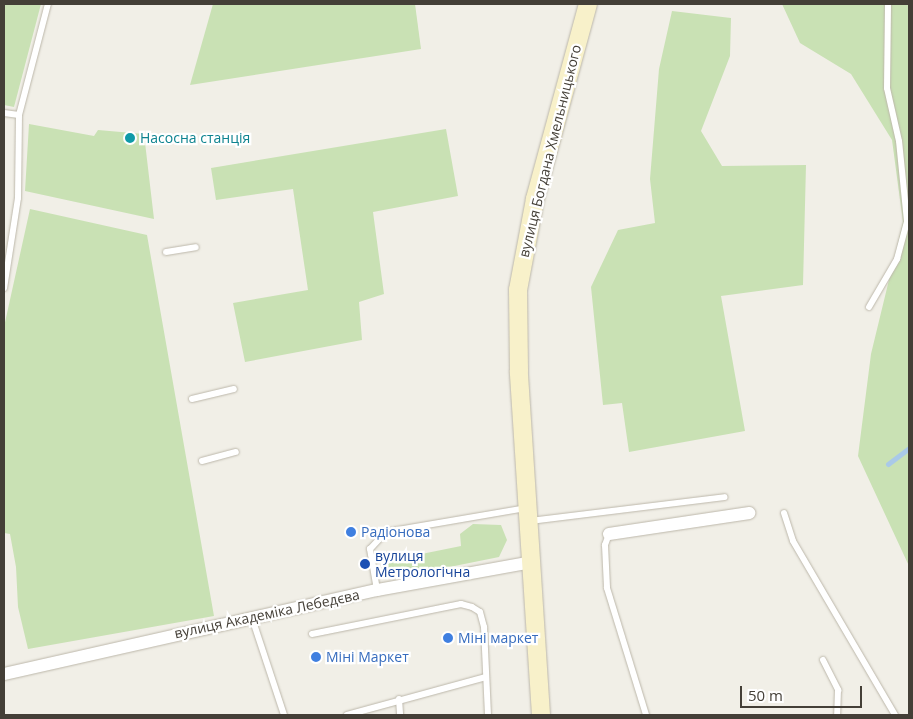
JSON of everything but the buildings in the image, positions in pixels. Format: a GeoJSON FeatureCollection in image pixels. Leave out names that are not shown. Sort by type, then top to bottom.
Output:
{"type":"FeatureCollection","features":[{"type":"Feature","properties":{"kind":"street","name":"вулиця Богдана Хмельницького"},"geometry":{"type":"LineString","coordinates":[[541,715],[528,515],[518,290],[535,199],[588,4]]}},
{"type":"Feature","properties":{"kind":"street"},"geometry":{"type":"LineString","coordinates":[[609,534],[749,512]]}},
{"type":"Feature","properties":{"kind":"street","name":"вулиця Академіка Лебедєва"},"geometry":{"type":"LineString","coordinates":[[4,674],[252,616],[377,590],[532,562]]}},
{"type":"Feature","properties":{"kind":"lane"},"geometry":{"type":"LineString","coordinates":[[4,288],[18,198],[19,116],[48,4]]}},
{"type":"Feature","properties":{"kind":"lane"},"geometry":{"type":"LineString","coordinates":[[870,307],[897,259],[907,221],[899,141],[887,88],[888,4]]}},
{"type":"Feature","properties":{"kind":"lane"},"geometry":{"type":"LineString","coordinates":[[4,113],[19,116]]}},
{"type":"Feature","properties":{"kind":"lane"},"geometry":{"type":"LineString","coordinates":[[166,252],[196,247]]}},
{"type":"Feature","properties":{"kind":"lane"},"geometry":{"type":"LineString","coordinates":[[192,398],[234,389]]}},
{"type":"Feature","properties":{"kind":"lane"},"geometry":{"type":"LineString","coordinates":[[202,461],[236,452]]}},
{"type":"Feature","properties":{"kind":"lane"},"geometry":{"type":"LineString","coordinates":[[377,590],[370,549],[386,532],[528,515],[724,497]]}},
{"type":"Feature","properties":{"kind":"lane"},"geometry":{"type":"LineString","coordinates":[[784,514],[793,542],[895,715]]}},
{"type":"Feature","properties":{"kind":"lane"},"geometry":{"type":"LineString","coordinates":[[609,534],[605,545],[607,588],[646,715]]}},
{"type":"Feature","properties":{"kind":"lane"},"geometry":{"type":"LineString","coordinates":[[312,634],[461,604],[472,607],[480,612],[484,626],[488,715]]}},
{"type":"Feature","properties":{"kind":"lane"},"geometry":{"type":"LineString","coordinates":[[252,616],[284,715]]}},
{"type":"Feature","properties":{"kind":"lane"},"geometry":{"type":"LineString","coordinates":[[823,660],[838,690],[837,715]]}},
{"type":"Feature","properties":{"kind":"lane"},"geometry":{"type":"LineString","coordinates":[[347,715],[399,699],[486,677]]}},
{"type":"Feature","properties":{"kind":"lane"},"geometry":{"type":"LineString","coordinates":[[399,699],[400,715]]}},
{"type":"Feature","properties":{"kind":"green space"},"geometry":{"type":"Polygon","coordinates":[[[4,4],[41,4],[14,107],[4,105],[4,4]]]}},
{"type":"Feature","properties":{"kind":"green space"},"geometry":{"type":"Polygon","coordinates":[[[213,4],[415,4],[421,49],[190,85],[213,4]]]}},
{"type":"Feature","properties":{"kind":"green space"},"geometry":{"type":"Polygon","coordinates":[[[782,4],[909,4],[909,566],[858,456],[871,354],[903,222],[892,140],[851,74],[800,43],[782,4]]]}},
{"type":"Feature","properties":{"kind":"green space"},"geometry":{"type":"Polygon","coordinates":[[[672,11],[731,18],[730,56],[701,131],[722,166],[806,165],[803,285],[721,296],[745,431],[629,452],[622,403],[603,405],[591,287],[618,230],[655,223],[650,179],[659,69],[672,11]]]}},
{"type":"Feature","properties":{"kind":"green space"},"geometry":{"type":"Polygon","coordinates":[[[29,124],[94,136],[98,130],[144,134],[154,219],[25,191],[29,124]]]}},
{"type":"Feature","properties":{"kind":"green space"},"geometry":{"type":"Polygon","coordinates":[[[446,129],[458,196],[373,212],[384,294],[359,302],[362,340],[245,362],[233,303],[308,290],[293,189],[216,200],[211,168],[446,129]]]}},
{"type":"Feature","properties":{"kind":"green space"},"geometry":{"type":"Polygon","coordinates":[[[30,209],[147,235],[214,616],[28,649],[18,607],[16,567],[10,534],[4,533],[4,327],[30,209]]]}},
{"type":"Feature","properties":{"kind":"green space"},"geometry":{"type":"Polygon","coordinates":[[[473,524],[501,525],[507,540],[499,557],[395,578],[389,573],[387,561],[461,546],[460,534],[473,524]]]}},
{"type":"Feature","properties":{"kind":"waterway"},"geometry":{"type":"LineString","coordinates":[[888,464],[909,448]]}},
{"type":"Feature","properties":{"kind":"place","name":"Насосна станція"},"geometry":{"type":"Point","coordinates":[130,138]}},
{"type":"Feature","properties":{"kind":"place","name":"Радіонова"},"geometry":{"type":"Point","coordinates":[351,532]}},
{"type":"Feature","properties":{"kind":"place","name":"вулиця Метрологічна"},"geometry":{"type":"Point","coordinates":[365,564]}},
{"type":"Feature","properties":{"kind":"place","name":"Міні маркет"},"geometry":{"type":"Point","coordinates":[448,638]}},
{"type":"Feature","properties":{"kind":"place","name":"Міні Маркет"},"geometry":{"type":"Point","coordinates":[316,657]}}]}
